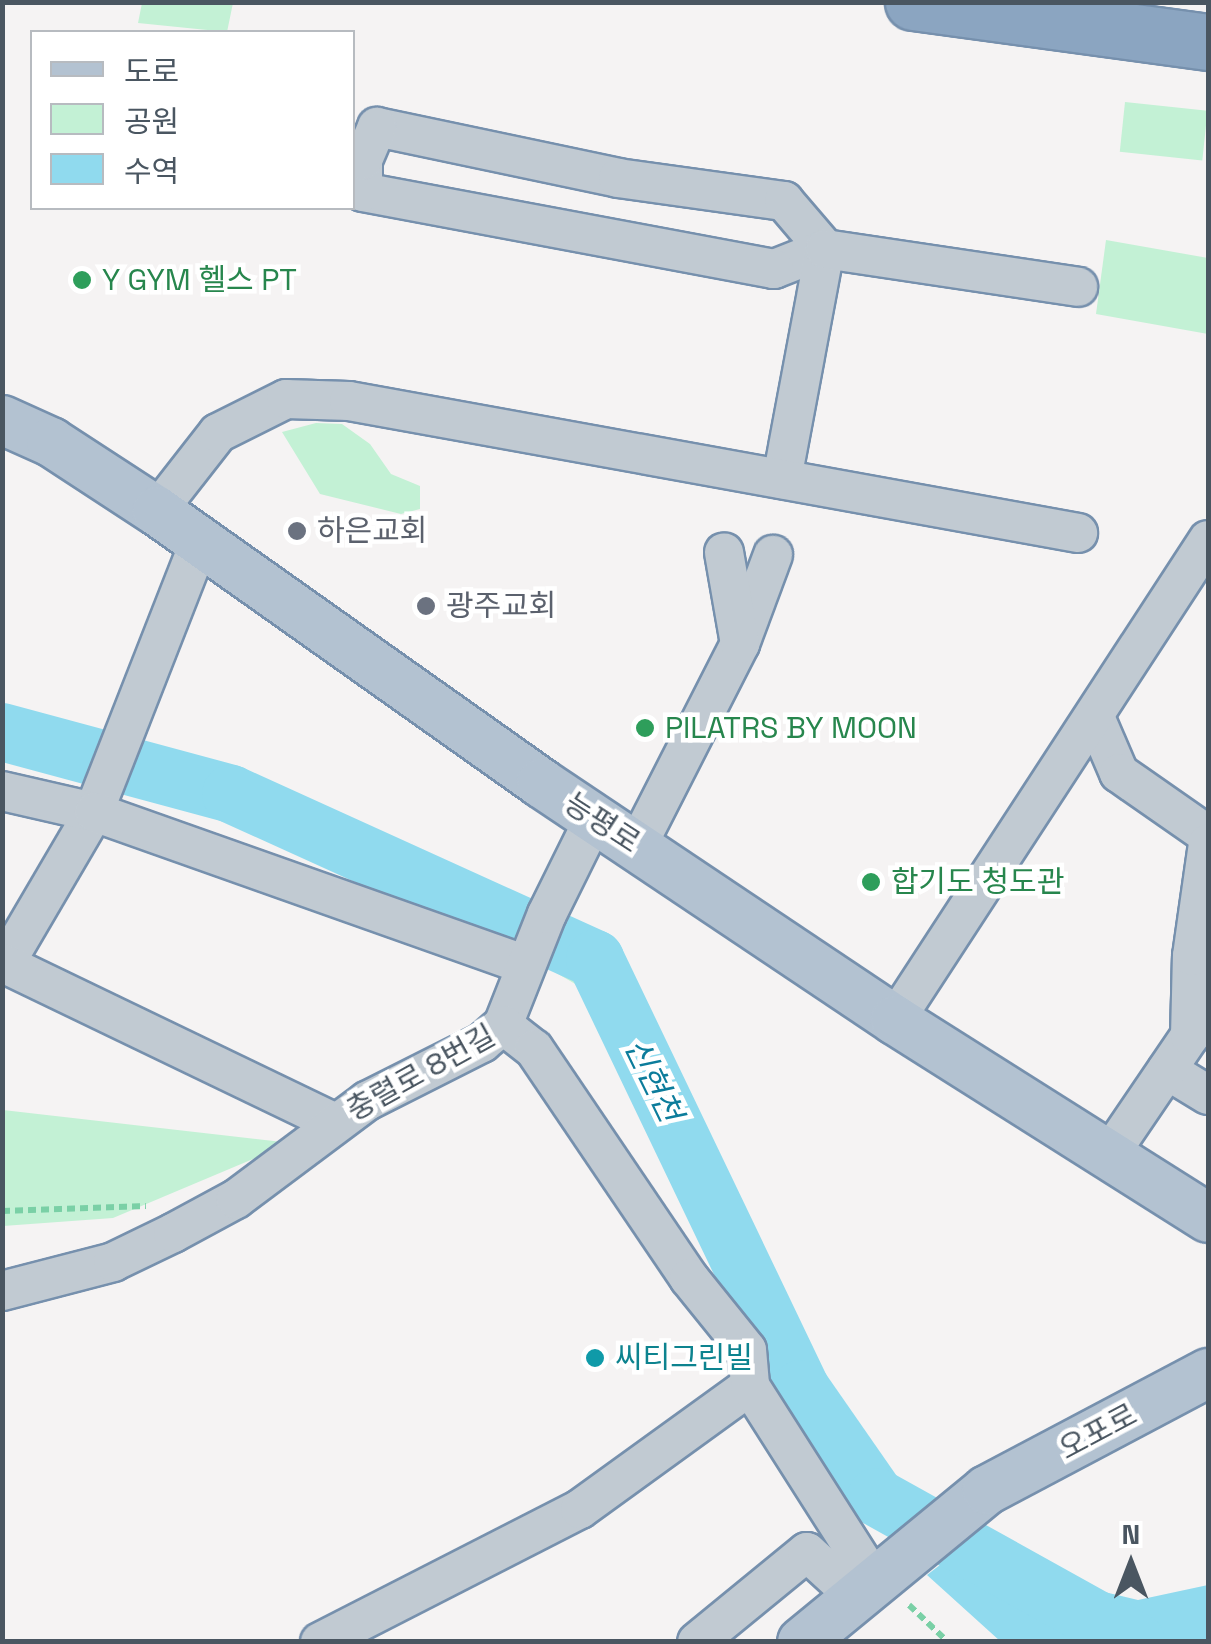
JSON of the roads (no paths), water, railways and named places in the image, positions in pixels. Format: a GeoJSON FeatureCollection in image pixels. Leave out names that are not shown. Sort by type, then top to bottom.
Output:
{"type":"FeatureCollection","features":[{"type":"Feature","properties":{"kind":"highway"},"geometry":{"type":"LineString","coordinates":[[913,2],[1208,42]]}},
{"type":"Feature","properties":{"kind":"main road","name":"능평로"},"geometry":{"type":"LineString","coordinates":[[2,420],[50,442],[157,511],[198,546],[594,819],[895,1020],[1208,1218]]}},
{"type":"Feature","properties":{"kind":"main road","name":"오포로"},"geometry":{"type":"LineString","coordinates":[[802,1642],[875,1590],[987,1490],[1208,1373]]}},
{"type":"Feature","properties":{"kind":"street"},"geometry":{"type":"LineString","coordinates":[[825,249],[784,201],[618,178],[377,127],[363,160],[358,191],[774,269],[825,249],[1078,287]]}},
{"type":"Feature","properties":{"kind":"street"},"geometry":{"type":"LineString","coordinates":[[782,480],[825,249]]}},
{"type":"Feature","properties":{"kind":"street"},"geometry":{"type":"LineString","coordinates":[[157,511],[218,433],[286,399],[349,402],[1078,532]]}},
{"type":"Feature","properties":{"kind":"street"},"geometry":{"type":"LineString","coordinates":[[895,1020],[1208,540]]}},
{"type":"Feature","properties":{"kind":"street"},"geometry":{"type":"LineString","coordinates":[[198,546],[148,661],[97,802],[5,964],[333,1122]]}},
{"type":"Feature","properties":{"kind":"street"},"geometry":{"type":"LineString","coordinates":[[724,552],[740,644]]}},
{"type":"Feature","properties":{"kind":"street"},"geometry":{"type":"LineString","coordinates":[[637,846],[740,644],[772,555]]}},
{"type":"Feature","properties":{"kind":"street"},"geometry":{"type":"LineString","coordinates":[[1096,717],[1119,773],[1208,835]]}},
{"type":"Feature","properties":{"kind":"street"},"geometry":{"type":"LineString","coordinates":[[2,791],[97,802],[528,960]]}},
{"type":"Feature","properties":{"kind":"street"},"geometry":{"type":"LineString","coordinates":[[503,1025],[546,914],[594,819]]}},
{"type":"Feature","properties":{"kind":"street"},"geometry":{"type":"LineString","coordinates":[[1109,1155],[1190,1036],[1192,956],[1208,842]]}},
{"type":"Feature","properties":{"kind":"street","name":"충렬로 8번길"},"geometry":{"type":"LineString","coordinates":[[2,1291],[112,1262],[173,1234],[247,1192],[333,1122],[408,1074],[482,1043],[503,1025],[534,1048],[688,1278],[747,1350],[750,1386],[875,1590]]}},
{"type":"Feature","properties":{"kind":"street"},"geometry":{"type":"LineString","coordinates":[[1167,1070],[1208,1095]]}},
{"type":"Feature","properties":{"kind":"street"},"geometry":{"type":"LineString","coordinates":[[320,1642],[580,1509],[750,1386]]}},
{"type":"Feature","properties":{"kind":"street"},"geometry":{"type":"LineString","coordinates":[[697,1642],[808,1552],[875,1590]]}},
{"type":"Feature","properties":{"kind":"water"},"geometry":{"type":"Polygon","coordinates":[[[864,1480],[880,1483],[917,1507],[888,1525],[864,1480]]]}},
{"type":"Feature","properties":{"kind":"water"},"geometry":{"type":"Polygon","coordinates":[[[976,1537],[1067,1583],[1138,1600],[1208,1585],[1208,1639],[1000,1641],[927,1575],[976,1537]]]}},
{"type":"Feature","properties":{"kind":"waterway","name":"신현천"},"geometry":{"type":"LineString","coordinates":[[2,732],[231,794],[595,959],[801,1389],[876,1497],[1136,1642]]}},
{"type":"Feature","properties":{"kind":"place","name":"Y GYM 헬스 PT"},"geometry":{"type":"Point","coordinates":[82,280]}},
{"type":"Feature","properties":{"kind":"place","name":"하은교회"},"geometry":{"type":"Point","coordinates":[297,531]}},
{"type":"Feature","properties":{"kind":"place","name":"광주교회"},"geometry":{"type":"Point","coordinates":[426,606]}},
{"type":"Feature","properties":{"kind":"place","name":"PILATRS BY MOON"},"geometry":{"type":"Point","coordinates":[645,728]}},
{"type":"Feature","properties":{"kind":"place","name":"합기도 청도관"},"geometry":{"type":"Point","coordinates":[871,882]}},
{"type":"Feature","properties":{"kind":"place","name":"씨티그린빌"},"geometry":{"type":"Point","coordinates":[595,1358]}}]}
